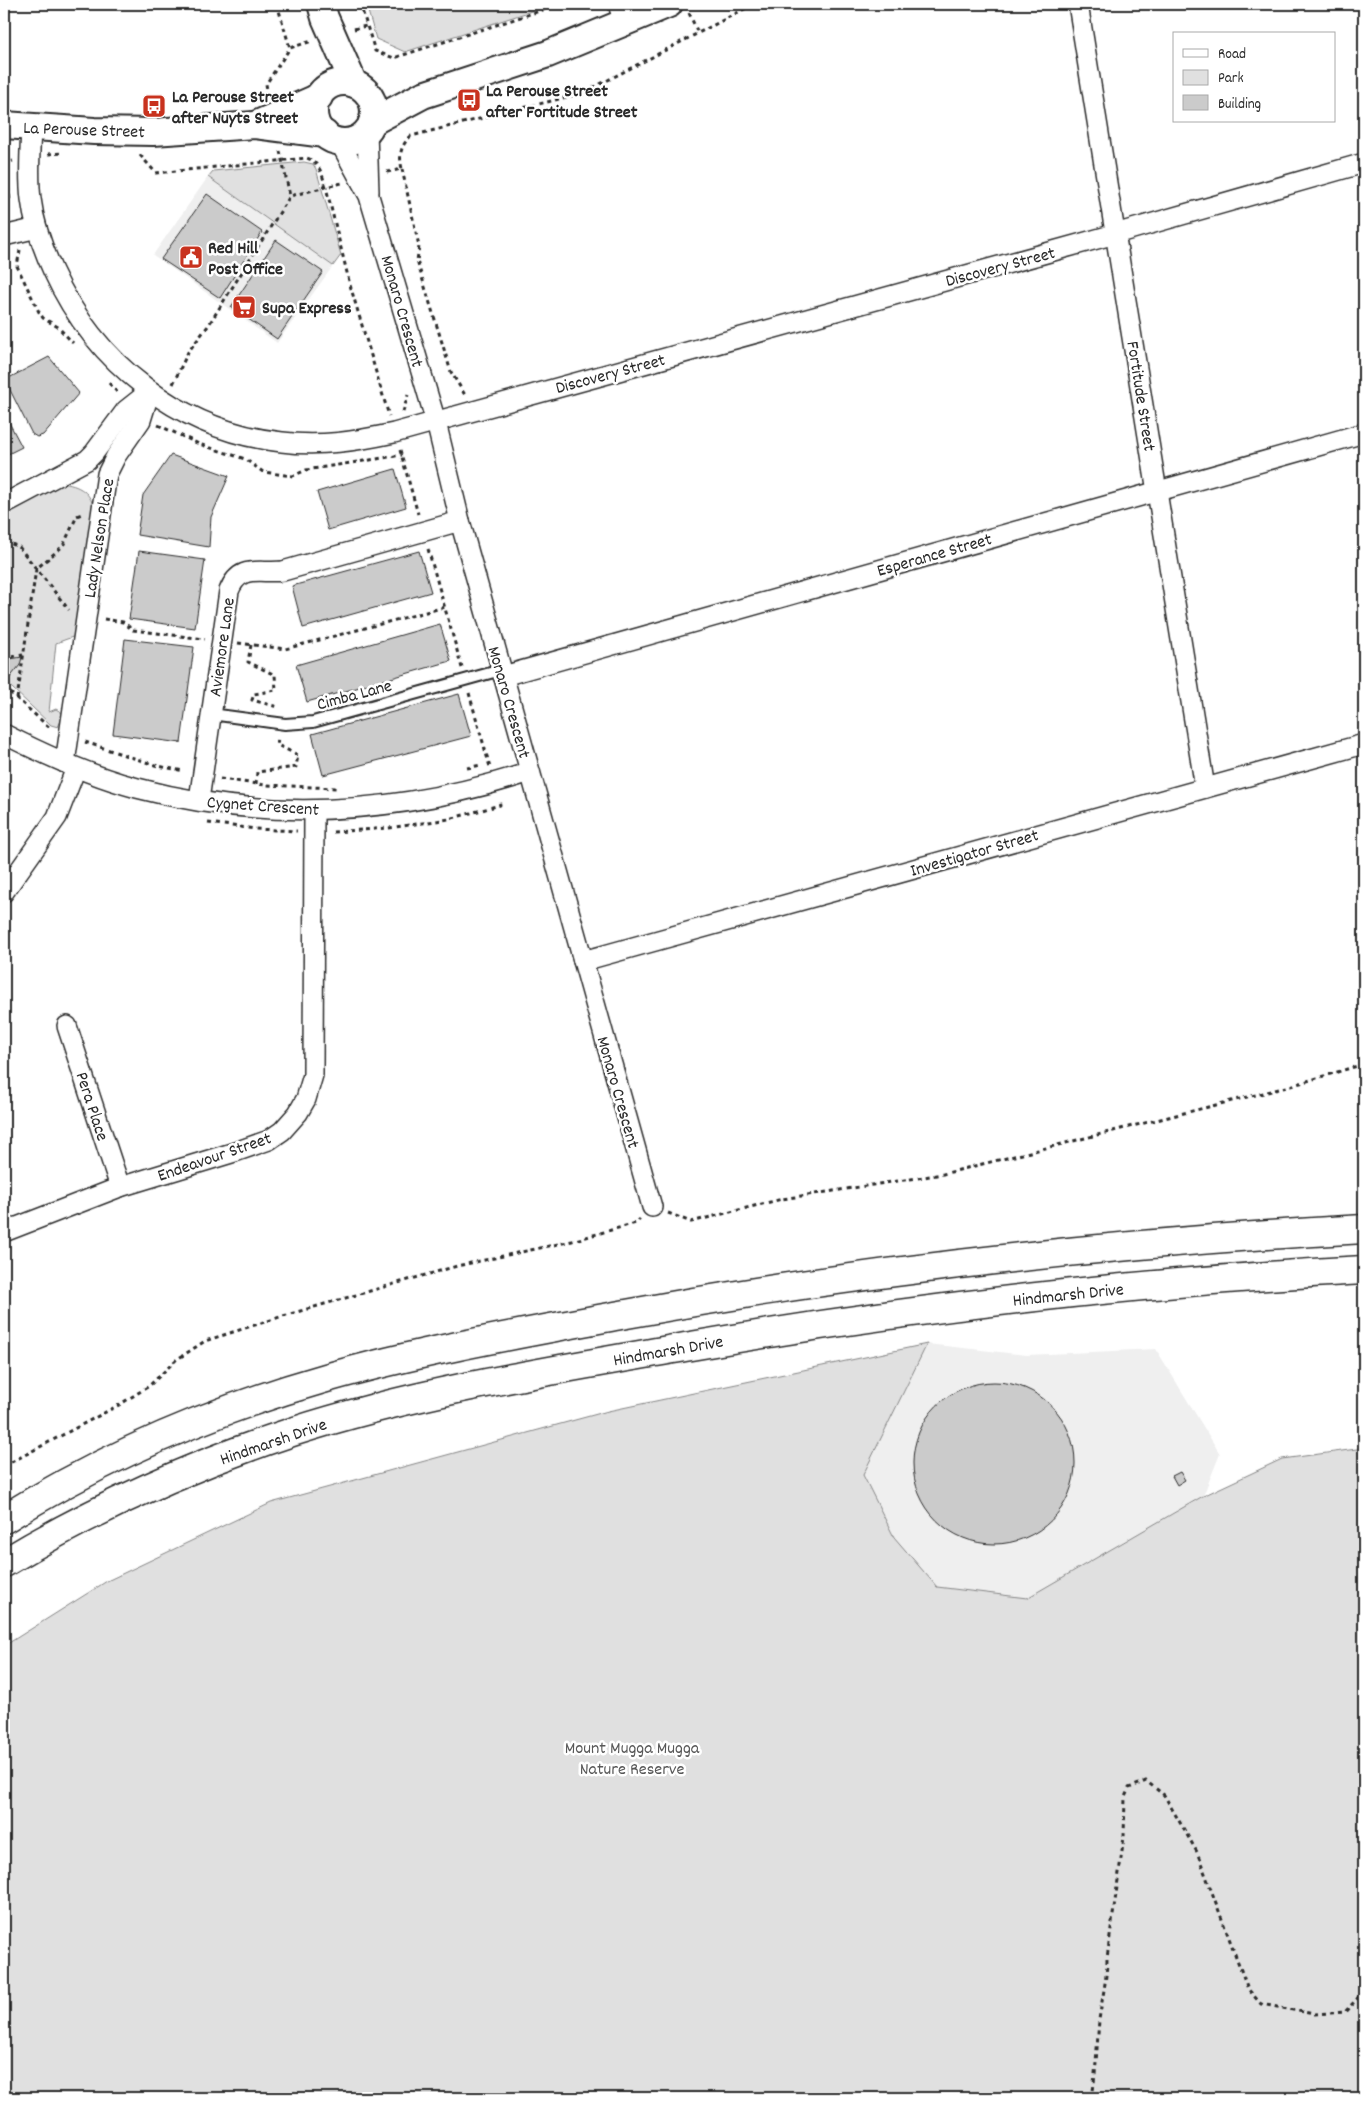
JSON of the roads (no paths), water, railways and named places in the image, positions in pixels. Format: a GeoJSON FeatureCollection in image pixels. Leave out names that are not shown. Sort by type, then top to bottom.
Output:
{"type":"FeatureCollection","features":[{"type":"Feature","properties":{"kind":"main road"},"geometry":{"type":"LineString","coordinates":[[4,1519],[135,1448],[212,1415],[326,1378],[415,1356],[660,1308],[876,1275],[1150,1244],[1364,1228]]}},
{"type":"Feature","properties":{"kind":"main road","name":"Hindmarsh Drive"},"geometry":{"type":"LineString","coordinates":[[4,1563],[86,1518],[168,1480],[239,1451],[346,1416],[450,1391],[744,1337],[878,1317],[1102,1290],[1250,1277],[1364,1270]]}},
{"type":"Feature","properties":{"kind":"street","name":"Fortitude Street"},"geometry":{"type":"LineString","coordinates":[[1078,4],[1205,788]]}},
{"type":"Feature","properties":{"kind":"street"},"geometry":{"type":"LineString","coordinates":[[323,11],[322,93],[315,106],[315,117],[318,126],[332,138],[352,141],[370,126],[423,95],[548,54],[621,13],[678,7]]}},
{"type":"Feature","properties":{"kind":"street"},"geometry":{"type":"LineString","coordinates":[[323,11],[361,88],[374,108],[370,126]]}},
{"type":"Feature","properties":{"kind":"street"},"geometry":{"type":"LineString","coordinates":[[322,93],[340,82],[361,88],[423,95]]}},
{"type":"Feature","properties":{"kind":"street","name":"La Perouse Street"},"geometry":{"type":"LineString","coordinates":[[255,125],[322,93]]}},
{"type":"Feature","properties":{"kind":"street","name":"La Perouse Street"},"geometry":{"type":"LineString","coordinates":[[15,126],[94,131],[154,132],[255,125],[332,138]]}},
{"type":"Feature","properties":{"kind":"street","name":"Discovery Street"},"geometry":{"type":"LineString","coordinates":[[15,126],[29,182],[20,233],[49,262],[71,307],[98,344],[150,391],[209,424],[264,439],[321,444],[357,441],[393,427],[436,422],[1116,234],[1364,163]]}},
{"type":"Feature","properties":{"kind":"street","name":"Monaro Crescent"},"geometry":{"type":"LineString","coordinates":[[370,126],[364,178],[436,422],[460,521],[652,1208]]}},
{"type":"Feature","properties":{"kind":"street","name":"Monaro Crescent"},"geometry":{"type":"LineString","coordinates":[[332,138],[364,178]]}},
{"type":"Feature","properties":{"kind":"street","name":"Lady Nelson Place"},"geometry":{"type":"LineString","coordinates":[[4,892],[57,817],[71,766],[69,736],[96,616],[100,515],[107,474],[137,410],[150,391]]}},
{"type":"Feature","properties":{"kind":"street","name":"Lady Nelson Place"},"geometry":{"type":"LineString","coordinates":[[4,504],[87,460],[137,410]]}},
{"type":"Feature","properties":{"kind":"street","name":"Esperance Street"},"geometry":{"type":"LineString","coordinates":[[502,673],[1364,433]]}},
{"type":"Feature","properties":{"kind":"street","name":"Aviemore Lane"},"geometry":{"type":"LineString","coordinates":[[199,800],[229,591],[233,581],[238,576],[251,571],[268,573],[283,570],[460,521]]}},
{"type":"Feature","properties":{"kind":"street","name":"Cygnet Crescent"},"geometry":{"type":"LineString","coordinates":[[4,734],[71,766],[137,788],[199,800],[257,808],[314,810],[401,803],[445,796],[530,772]]}},
{"type":"Feature","properties":{"kind":"street","name":"Investigator Street"},"geometry":{"type":"LineString","coordinates":[[583,961],[1364,744]]}},
{"type":"Feature","properties":{"kind":"street","name":"Endeavour Street"},"geometry":{"type":"LineString","coordinates":[[4,1232],[120,1187],[269,1140],[282,1131],[303,1106],[313,1075],[314,810]]}},
{"type":"Feature","properties":{"kind":"street","name":"Pera Place"},"geometry":{"type":"LineString","coordinates":[[66,1026],[120,1187]]}},
{"type":"Feature","properties":{"kind":"lane","name":"Cimba Lane"},"geometry":{"type":"LineString","coordinates":[[211,714],[284,724],[313,722],[465,680],[502,673]]}},
{"type":"Feature","properties":{"kind":"place","name":"La Perouse Street after Fortitude Street"},"geometry":{"type":"Point","coordinates":[469,100]}},
{"type":"Feature","properties":{"kind":"place","name":"La Perouse Street after Nuyts Street"},"geometry":{"type":"Point","coordinates":[154,106]}},
{"type":"Feature","properties":{"kind":"place","name":"Red Hill Post Office"},"geometry":{"type":"Point","coordinates":[191,257]}},
{"type":"Feature","properties":{"kind":"place","name":"Supa Express"},"geometry":{"type":"Point","coordinates":[244,307]}},
{"type":"Feature","properties":{"kind":"park label","name":"Mount Mugga Mugga Nature Reserve"},"geometry":{"type":"Point","coordinates":[632,1757]}}]}
